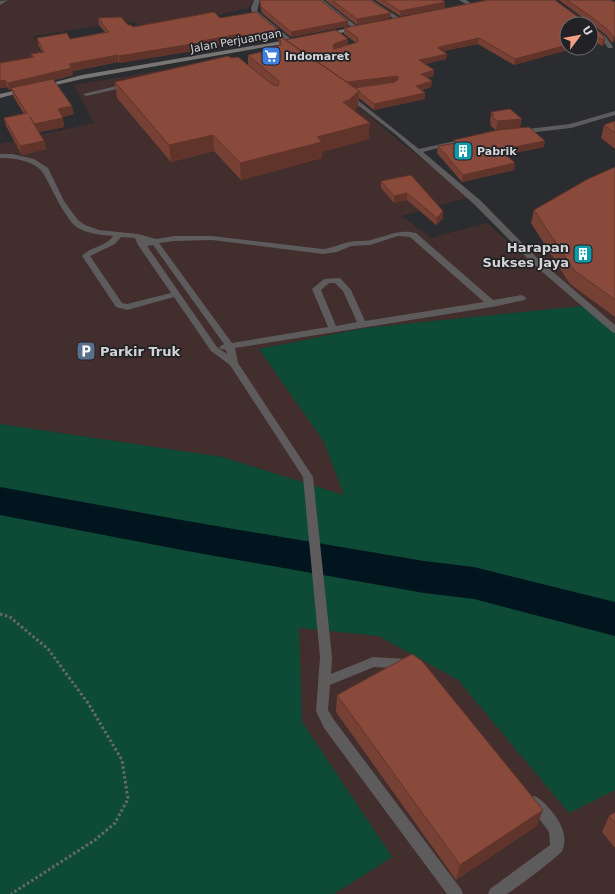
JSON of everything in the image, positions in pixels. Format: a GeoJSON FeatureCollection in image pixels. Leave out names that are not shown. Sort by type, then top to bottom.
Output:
{"type":"FeatureCollection","features":[{"type":"Feature","properties":{"kind":"street"},"geometry":{"type":"LineString","coordinates":[[0,3],[5,0]]}},
{"type":"Feature","properties":{"kind":"street"},"geometry":{"type":"LineString","coordinates":[[257,0],[254,12],[290,41]]}},
{"type":"Feature","properties":{"kind":"street"},"geometry":{"type":"LineString","coordinates":[[319,0],[356,28]]}},
{"type":"Feature","properties":{"kind":"street"},"geometry":{"type":"LineString","coordinates":[[368,0],[398,19]]}},
{"type":"Feature","properties":{"kind":"street"},"geometry":{"type":"LineString","coordinates":[[463,3],[471,5],[478,4]]}},
{"type":"Feature","properties":{"kind":"street"},"geometry":{"type":"LineString","coordinates":[[391,21],[406,18]]}},
{"type":"Feature","properties":{"kind":"street"},"geometry":{"type":"LineString","coordinates":[[321,35],[363,26]]}},
{"type":"Feature","properties":{"kind":"street"},"geometry":{"type":"LineString","coordinates":[[337,32],[343,36]]}},
{"type":"Feature","properties":{"kind":"street"},"geometry":{"type":"LineString","coordinates":[[599,34],[610,47]]}},
{"type":"Feature","properties":{"kind":"street","name":"Jalan Perjuangan"},"geometry":{"type":"LineString","coordinates":[[36,87],[82,77],[279,46],[290,41],[298,40]]}},
{"type":"Feature","properties":{"kind":"street"},"geometry":{"type":"LineString","coordinates":[[224,54],[231,60]]}},
{"type":"Feature","properties":{"kind":"street"},"geometry":{"type":"LineString","coordinates":[[86,94],[133,84]]}},
{"type":"Feature","properties":{"kind":"street"},"geometry":{"type":"LineString","coordinates":[[0,96],[29,89]]}},
{"type":"Feature","properties":{"kind":"street"},"geometry":{"type":"LineString","coordinates":[[351,91],[345,92],[378,117],[489,212],[535,261],[615,330]]}},
{"type":"Feature","properties":{"kind":"street"},"geometry":{"type":"LineString","coordinates":[[514,132],[571,126],[615,113]]}},
{"type":"Feature","properties":{"kind":"street"},"geometry":{"type":"LineString","coordinates":[[418,151],[476,137]]}},
{"type":"Feature","properties":{"kind":"street"},"geometry":{"type":"LineString","coordinates":[[0,156],[12,156],[31,161],[45,170],[60,201],[75,222],[82,227],[98,232],[138,236],[154,241],[230,346],[233,364]]}},
{"type":"Feature","properties":{"kind":"street"},"geometry":{"type":"LineString","coordinates":[[142,245],[154,241],[175,238],[248,241],[329,252],[351,244],[372,242],[402,232],[408,233],[413,235],[492,304]]}},
{"type":"Feature","properties":{"kind":"street"},"geometry":{"type":"LineString","coordinates":[[118,234],[112,244],[90,252],[86,256],[119,305],[127,307],[176,294]]}},
{"type":"Feature","properties":{"kind":"street"},"geometry":{"type":"LineString","coordinates":[[138,236],[142,245],[214,349],[233,364],[308,477],[326,657],[322,711],[330,724],[456,894]]}},
{"type":"Feature","properties":{"kind":"street"},"geometry":{"type":"LineString","coordinates":[[333,328],[316,289],[327,281],[337,280],[347,290],[362,323]]}},
{"type":"Feature","properties":{"kind":"street"},"geometry":{"type":"LineString","coordinates":[[214,349],[362,323],[492,304],[522,298]]}},
{"type":"Feature","properties":{"kind":"street"},"geometry":{"type":"LineString","coordinates":[[324,682],[373,662],[412,665],[418,669]]}},
{"type":"Feature","properties":{"kind":"street"},"geometry":{"type":"LineString","coordinates":[[495,894],[556,849],[559,841],[557,832],[549,820],[525,790]]}},
{"type":"Feature","properties":{"kind":"path"},"geometry":{"type":"LineString","coordinates":[[0,614],[10,617],[48,649],[88,704],[122,760],[128,799],[115,823],[95,840],[11,894]]}},
{"type":"Feature","properties":{"kind":"shaded area"},"geometry":{"type":"Polygon","coordinates":[[[0,0],[254,0],[248,8],[146,32],[134,22],[110,24],[34,36],[43,58],[0,66],[0,0]]]}},
{"type":"Feature","properties":{"kind":"shaded area"},"geometry":{"type":"Polygon","coordinates":[[[240,57],[279,97],[336,87],[394,137],[470,197],[402,216],[431,238],[487,223],[523,255],[583,243],[615,220],[615,326],[582,306],[365,328],[259,349],[324,442],[344,495],[222,457],[0,424],[0,144],[94,123],[74,85],[240,57]]]}},
{"type":"Feature","properties":{"kind":"shaded area"},"geometry":{"type":"Polygon","coordinates":[[[299,628],[379,636],[458,680],[569,813],[615,790],[615,894],[334,894],[392,857],[302,722],[299,628]]]}},
{"type":"Feature","properties":{"kind":"green space"},"geometry":{"type":"Polygon","coordinates":[[[582,306],[615,326],[615,790],[569,813],[458,680],[379,636],[299,628],[302,722],[392,857],[334,894],[0,894],[0,503],[115,525],[226,543],[0,501],[0,424],[222,457],[344,495],[324,442],[259,349],[365,328],[582,306]]]}},
{"type":"Feature","properties":{"kind":"building"},"geometry":{"type":"Polygon","coordinates":[[[260,0],[320,0],[348,21],[291,32],[261,7],[260,0]]]}},
{"type":"Feature","properties":{"kind":"building"},"geometry":{"type":"Polygon","coordinates":[[[332,0],[370,0],[391,13],[357,19],[332,0]]]}},
{"type":"Feature","properties":{"kind":"building"},"geometry":{"type":"Polygon","coordinates":[[[383,0],[442,0],[445,2],[400,11],[383,0]]]}},
{"type":"Feature","properties":{"kind":"building"},"geometry":{"type":"Polygon","coordinates":[[[488,0],[555,0],[577,16],[559,16],[559,47],[515,59],[479,38],[439,47],[438,48],[447,54],[419,60],[434,70],[421,74],[432,81],[416,86],[425,93],[374,104],[355,88],[395,82],[399,78],[397,76],[347,82],[285,40],[336,30],[348,39],[334,44],[334,49],[358,42],[358,38],[344,28],[488,0]]]}},
{"type":"Feature","properties":{"kind":"building"},"geometry":{"type":"Polygon","coordinates":[[[567,0],[610,0],[615,2],[615,36],[613,37],[608,30],[599,23],[599,16],[590,16],[567,0]]]}},
{"type":"Feature","properties":{"kind":"building"},"geometry":{"type":"Polygon","coordinates":[[[214,12],[220,18],[256,12],[282,33],[277,34],[277,31],[243,36],[239,34],[202,41],[204,42],[69,64],[72,68],[8,83],[5,80],[0,81],[0,63],[34,57],[31,54],[44,52],[37,38],[67,33],[70,39],[109,32],[98,18],[121,17],[128,25],[133,27],[214,12]]]}},
{"type":"Feature","properties":{"kind":"building"},"geometry":{"type":"Polygon","coordinates":[[[599,32],[605,39],[603,40],[599,38],[599,32]]]}},
{"type":"Feature","properties":{"kind":"building"},"geometry":{"type":"Polygon","coordinates":[[[279,35],[359,91],[349,100],[343,102],[370,123],[317,137],[322,142],[240,163],[213,135],[169,145],[115,82],[228,56],[231,58],[238,57],[273,85],[278,86],[279,81],[248,55],[270,50],[267,48],[281,45],[279,35]]]}},
{"type":"Feature","properties":{"kind":"building"},"geometry":{"type":"Polygon","coordinates":[[[53,79],[72,106],[58,109],[63,118],[34,124],[44,141],[20,146],[4,118],[27,113],[11,88],[53,79]]]}},
{"type":"Feature","properties":{"kind":"building"},"geometry":{"type":"Polygon","coordinates":[[[510,109],[522,119],[498,121],[491,116],[494,115],[491,112],[510,109]]]}},
{"type":"Feature","properties":{"kind":"building"},"geometry":{"type":"Polygon","coordinates":[[[615,121],[615,133],[604,125],[615,121]]]}},
{"type":"Feature","properties":{"kind":"building"},"geometry":{"type":"Polygon","coordinates":[[[529,127],[545,141],[504,149],[509,152],[504,153],[515,163],[463,175],[438,146],[457,143],[454,140],[498,130],[529,127]]]}},
{"type":"Feature","properties":{"kind":"building","name":"Harapan Sukses Jaya"},"geometry":{"type":"Polygon","coordinates":[[[615,167],[615,300],[574,270],[534,210],[588,179],[615,167]]]}},
{"type":"Feature","properties":{"kind":"building"},"geometry":{"type":"Polygon","coordinates":[[[411,175],[443,211],[437,218],[407,193],[394,196],[381,181],[411,175]]]}},
{"type":"Feature","properties":{"kind":"building"},"geometry":{"type":"Polygon","coordinates":[[[412,654],[422,661],[543,810],[460,865],[337,695],[412,654]]]}},
{"type":"Feature","properties":{"kind":"building"},"geometry":{"type":"Polygon","coordinates":[[[615,812],[615,823],[609,816],[615,812]]]}},
{"type":"Feature","properties":{"kind":"waterway"},"geometry":{"type":"LineString","coordinates":[[0,501],[187,536],[424,577],[474,583],[615,619]]}},
{"type":"Feature","properties":{"kind":"place","name":"Indomaret"},"geometry":{"type":"Point","coordinates":[271,56]}},
{"type":"Feature","properties":{"kind":"place","name":"Pabrik"},"geometry":{"type":"Point","coordinates":[463,151]}},
{"type":"Feature","properties":{"kind":"place","name":"Harapan Sukses Jaya"},"geometry":{"type":"Point","coordinates":[583,254]}},
{"type":"Feature","properties":{"kind":"place","name":"Parkir Truk"},"geometry":{"type":"Point","coordinates":[86,351]}}]}
